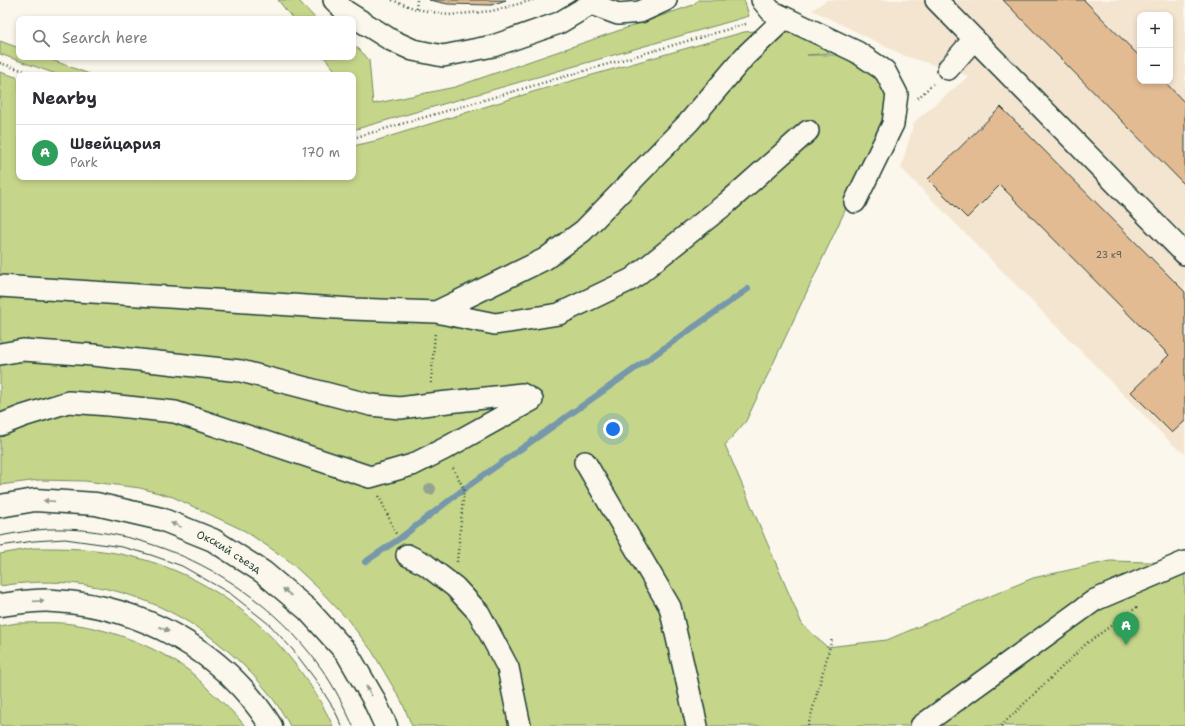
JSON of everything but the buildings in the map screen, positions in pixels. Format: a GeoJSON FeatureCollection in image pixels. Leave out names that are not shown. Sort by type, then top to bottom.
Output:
{"type":"FeatureCollection","features":[{"type":"Feature","properties":{"kind":"main road","name":"Окский съезд"},"geometry":{"type":"LineString","coordinates":[[0,506],[35,500],[96,504],[161,519],[213,540],[263,572],[308,610],[347,653],[373,698],[386,726]]}},
{"type":"Feature","properties":{"kind":"main road"},"geometry":{"type":"LineString","coordinates":[[0,605],[53,600],[109,608],[145,620],[199,649],[242,688],[271,726]]}},
{"type":"Feature","properties":{"kind":"street"},"geometry":{"type":"LineString","coordinates":[[334,0],[345,11],[353,16]]}},
{"type":"Feature","properties":{"kind":"street"},"geometry":{"type":"LineString","coordinates":[[356,18],[391,40],[413,50],[443,56],[493,46],[559,23],[593,2],[618,14],[640,12],[666,0]]}},
{"type":"Feature","properties":{"kind":"street"},"geometry":{"type":"LineString","coordinates":[[936,0],[1185,254]]}},
{"type":"Feature","properties":{"kind":"street"},"geometry":{"type":"LineString","coordinates":[[436,312],[545,259],[583,231],[689,122],[745,56],[773,10],[857,52],[885,71],[897,94],[893,124],[854,202]]}},
{"type":"Feature","properties":{"kind":"street"},"geometry":{"type":"LineString","coordinates":[[948,69],[974,40]]}},
{"type":"Feature","properties":{"kind":"street"},"geometry":{"type":"LineString","coordinates":[[0,286],[352,310],[436,312],[495,324],[559,314],[632,279],[728,202],[808,131]]}},
{"type":"Feature","properties":{"kind":"street"},"geometry":{"type":"LineString","coordinates":[[0,354],[23,350],[85,354],[241,371],[371,405],[400,408],[522,394],[532,400],[444,450],[412,465],[370,477],[175,412],[68,402],[0,425]]}},
{"type":"Feature","properties":{"kind":"street"},"geometry":{"type":"LineString","coordinates":[[584,462],[670,607],[697,726]]}},
{"type":"Feature","properties":{"kind":"street"},"geometry":{"type":"LineString","coordinates":[[407,555],[425,564],[455,587],[478,613],[508,668],[520,726]]}},
{"type":"Feature","properties":{"kind":"street"},"geometry":{"type":"LineString","coordinates":[[922,726],[1095,600],[1185,562]]}},
{"type":"Feature","properties":{"kind":"path"},"geometry":{"type":"LineString","coordinates":[[392,0],[416,9],[449,15],[492,11],[533,0]]}},
{"type":"Feature","properties":{"kind":"path"},"geometry":{"type":"LineString","coordinates":[[416,9],[417,0]]}},
{"type":"Feature","properties":{"kind":"path"},"geometry":{"type":"LineString","coordinates":[[356,137],[750,23],[773,10]]}},
{"type":"Feature","properties":{"kind":"path"},"geometry":{"type":"LineString","coordinates":[[0,63],[28,72]]}},
{"type":"Feature","properties":{"kind":"path"},"geometry":{"type":"LineString","coordinates":[[893,124],[948,69]]}},
{"type":"Feature","properties":{"kind":"path"},"geometry":{"type":"LineString","coordinates":[[370,477],[407,555]]}},
{"type":"Feature","properties":{"kind":"path"},"geometry":{"type":"LineString","coordinates":[[1001,726],[1087,643],[1142,603]]}},
{"type":"Feature","properties":{"kind":"path"},"geometry":{"type":"LineString","coordinates":[[808,726],[832,639]]}},
{"type":"Feature","properties":{"kind":"shaded area"},"geometry":{"type":"Polygon","coordinates":[[[827,0],[1185,0],[1185,454],[1173,445],[901,168],[914,122],[969,76],[905,56],[812,10],[827,0]]]}},
{"type":"Feature","properties":{"kind":"green space"},"geometry":{"type":"Polygon","coordinates":[[[278,0],[298,0],[313,16],[291,16],[278,0]]]}},
{"type":"Feature","properties":{"kind":"green space"},"geometry":{"type":"Polygon","coordinates":[[[698,0],[743,0],[749,16],[356,129],[356,72],[336,72],[326,60],[356,60],[356,47],[359,49],[369,60],[373,104],[455,87],[693,5],[698,0]]]}},
{"type":"Feature","properties":{"kind":"green space"},"geometry":{"type":"Polygon","coordinates":[[[787,28],[842,52],[807,55],[846,55],[879,75],[890,115],[746,421],[725,445],[802,624],[827,647],[887,640],[1033,578],[1110,561],[1185,563],[1185,726],[412,726],[402,702],[372,651],[348,620],[318,588],[288,560],[245,531],[173,497],[140,488],[85,481],[39,480],[0,485],[0,72],[16,77],[16,180],[356,180],[356,145],[375,141],[536,91],[744,32],[787,28]]]}},
{"type":"Feature","properties":{"kind":"green space"},"geometry":{"type":"Polygon","coordinates":[[[0,41],[16,47],[16,60],[0,54],[0,41]]]}},
{"type":"Feature","properties":{"kind":"green space"},"geometry":{"type":"Polygon","coordinates":[[[17,60],[52,60],[84,72],[51,72],[17,60]]]}},
{"type":"Feature","properties":{"kind":"green space"},"geometry":{"type":"Polygon","coordinates":[[[34,548],[69,548],[125,555],[159,564],[191,578],[221,595],[248,616],[274,640],[297,666],[316,695],[333,726],[290,726],[269,693],[242,664],[217,642],[189,623],[161,607],[130,595],[99,587],[67,583],[34,582],[0,586],[0,554],[34,548]]]}},
{"type":"Feature","properties":{"kind":"green space"},"geometry":{"type":"Polygon","coordinates":[[[17,623],[63,623],[79,625],[112,633],[144,645],[191,672],[233,712],[245,726],[0,726],[0,626],[17,623]]]}},
{"type":"Feature","properties":{"kind":"waterway"},"geometry":{"type":"LineString","coordinates":[[365,562],[399,539],[464,489],[748,289]]}},
{"type":"Feature","properties":{"kind":"tram line"},"geometry":{"type":"LineString","coordinates":[[0,536],[48,529],[88,531],[127,537],[165,549],[201,565],[236,585],[268,610],[296,637],[326,675],[353,726]]}},
{"type":"Feature","properties":{"kind":"tram line"},"geometry":{"type":"LineString","coordinates":[[0,546],[34,541],[65,539],[122,547],[182,566],[231,594],[270,625],[293,650],[315,679],[334,709],[342,726]]}},
{"type":"Feature","properties":{"kind":"place","name":"Швейцария"},"geometry":{"type":"Point","coordinates":[1126,645]}}]}
